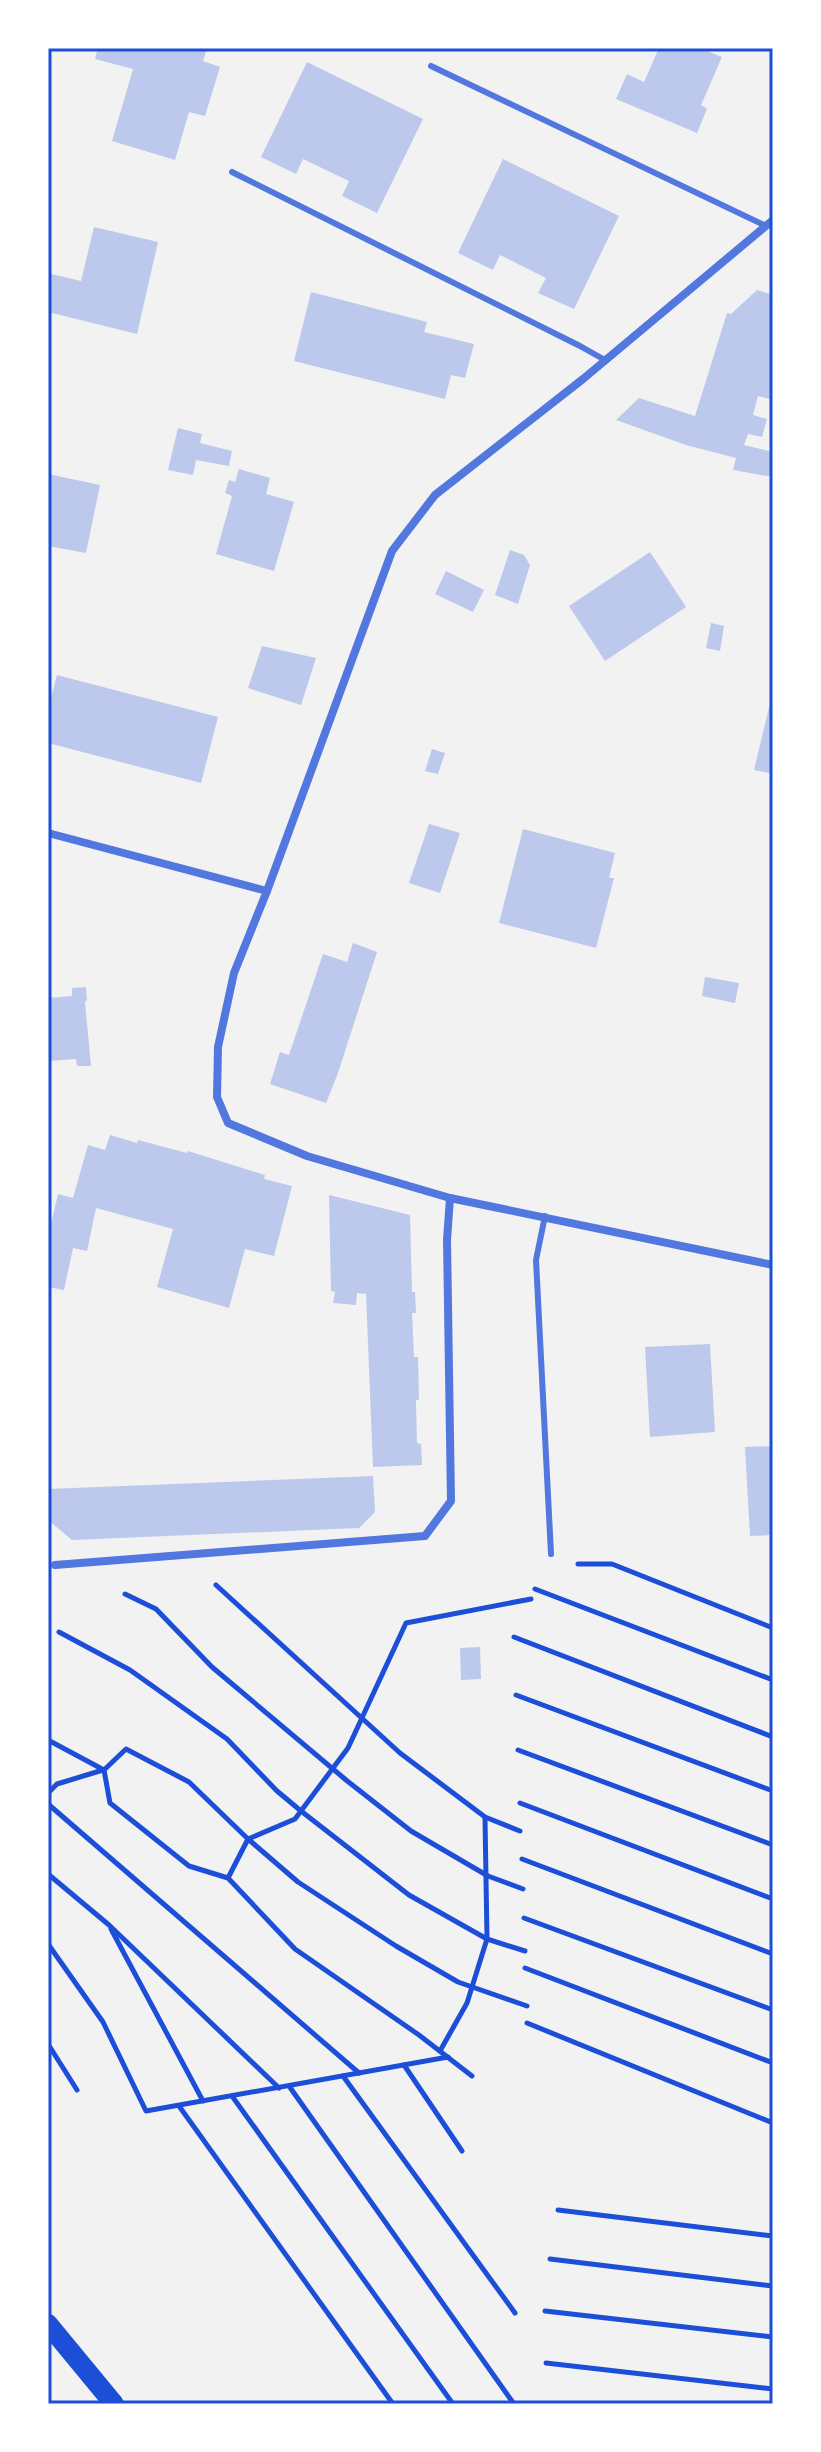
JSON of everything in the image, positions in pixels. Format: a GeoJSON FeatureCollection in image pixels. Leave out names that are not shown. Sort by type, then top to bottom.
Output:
{"type":"FeatureCollection","features":[{"type":"Feature","properties":{"kind":"main road"},"geometry":{"type":"LineString","coordinates":[[48,2324],[114,2404]]}},
{"type":"Feature","properties":{"kind":"street"},"geometry":{"type":"LineString","coordinates":[[770,223],[435,495],[392,551],[234,973],[218,1047],[217,1097],[228,1123],[307,1156],[450,1198],[773,1265]]}},
{"type":"Feature","properties":{"kind":"street"},"geometry":{"type":"LineString","coordinates":[[48,833],[267,891]]}},
{"type":"Feature","properties":{"kind":"street"},"geometry":{"type":"LineString","coordinates":[[55,1565],[425,1536],[451,1501],[447,1240],[450,1198]]}},
{"type":"Feature","properties":{"kind":"lane"},"geometry":{"type":"LineString","coordinates":[[431,66],[770,223]]}},
{"type":"Feature","properties":{"kind":"lane"},"geometry":{"type":"LineString","coordinates":[[232,172],[605,360]]}},
{"type":"Feature","properties":{"kind":"lane"},"geometry":{"type":"LineString","coordinates":[[545,1216],[536,1260],[551,1554]]}},
{"type":"Feature","properties":{"kind":"path"},"geometry":{"type":"LineString","coordinates":[[573,1564],[612,1564],[773,1628]]}},
{"type":"Feature","properties":{"kind":"path"},"geometry":{"type":"LineString","coordinates":[[206,1576],[400,1753],[485,1817],[520,1831]]}},
{"type":"Feature","properties":{"kind":"path"},"geometry":{"type":"LineString","coordinates":[[113,1589],[156,1609],[212,1667],[411,1831],[488,1876],[523,1889]]}},
{"type":"Feature","properties":{"kind":"path"},"geometry":{"type":"LineString","coordinates":[[535,1589],[773,1680]]}},
{"type":"Feature","properties":{"kind":"path"},"geometry":{"type":"LineString","coordinates":[[228,1878],[248,1839],[295,1819],[348,1748],[406,1623],[531,1599]]}},
{"type":"Feature","properties":{"kind":"path"},"geometry":{"type":"LineString","coordinates":[[59,1632],[130,1670],[227,1739],[277,1791],[409,1895],[487,1939],[525,1951]]}},
{"type":"Feature","properties":{"kind":"path"},"geometry":{"type":"LineString","coordinates":[[514,1637],[773,1737]]}},
{"type":"Feature","properties":{"kind":"path"},"geometry":{"type":"LineString","coordinates":[[516,1695],[773,1791]]}},
{"type":"Feature","properties":{"kind":"path"},"geometry":{"type":"LineString","coordinates":[[48,1740],[104,1770]]}},
{"type":"Feature","properties":{"kind":"path"},"geometry":{"type":"LineString","coordinates":[[48,1793],[57,1784],[104,1770],[126,1749],[189,1782],[298,1882],[396,1946],[458,1982],[527,2006]]}},
{"type":"Feature","properties":{"kind":"path"},"geometry":{"type":"LineString","coordinates":[[518,1750],[773,1845]]}},
{"type":"Feature","properties":{"kind":"path"},"geometry":{"type":"LineString","coordinates":[[104,1770],[110,1803],[189,1866],[228,1878],[295,1949],[472,2076]]}},
{"type":"Feature","properties":{"kind":"path"},"geometry":{"type":"LineString","coordinates":[[520,1803],[773,1899]]}},
{"type":"Feature","properties":{"kind":"path"},"geometry":{"type":"LineString","coordinates":[[48,1804],[360,2074]]}},
{"type":"Feature","properties":{"kind":"path"},"geometry":{"type":"LineString","coordinates":[[440,2051],[467,2003],[487,1939],[485,1817]]}},
{"type":"Feature","properties":{"kind":"path"},"geometry":{"type":"LineString","coordinates":[[522,1859],[773,1954]]}},
{"type":"Feature","properties":{"kind":"path"},"geometry":{"type":"LineString","coordinates":[[48,1874],[109,1925],[279,2088]]}},
{"type":"Feature","properties":{"kind":"path"},"geometry":{"type":"LineString","coordinates":[[524,1918],[773,2010]]}},
{"type":"Feature","properties":{"kind":"path"},"geometry":{"type":"LineString","coordinates":[[109,1925],[203,2101]]}},
{"type":"Feature","properties":{"kind":"path"},"geometry":{"type":"LineString","coordinates":[[48,1944],[103,2022],[146,2111],[449,2057]]}},
{"type":"Feature","properties":{"kind":"path"},"geometry":{"type":"LineString","coordinates":[[525,1968],[773,2063]]}},
{"type":"Feature","properties":{"kind":"path"},"geometry":{"type":"LineString","coordinates":[[527,2023],[773,2123]]}},
{"type":"Feature","properties":{"kind":"path"},"geometry":{"type":"LineString","coordinates":[[48,2044],[77,2090]]}},
{"type":"Feature","properties":{"kind":"path"},"geometry":{"type":"LineString","coordinates":[[404,2065],[462,2151]]}},
{"type":"Feature","properties":{"kind":"path"},"geometry":{"type":"LineString","coordinates":[[343,2076],[515,2313]]}},
{"type":"Feature","properties":{"kind":"path"},"geometry":{"type":"LineString","coordinates":[[289,2086],[514,2404]]}},
{"type":"Feature","properties":{"kind":"path"},"geometry":{"type":"LineString","coordinates":[[232,2096],[453,2404]]}},
{"type":"Feature","properties":{"kind":"path"},"geometry":{"type":"LineString","coordinates":[[179,2106],[393,2404]]}},
{"type":"Feature","properties":{"kind":"path"},"geometry":{"type":"LineString","coordinates":[[558,2210],[773,2236]]}},
{"type":"Feature","properties":{"kind":"path"},"geometry":{"type":"LineString","coordinates":[[550,2259],[773,2286]]}},
{"type":"Feature","properties":{"kind":"path"},"geometry":{"type":"LineString","coordinates":[[545,2311],[773,2337]]}},
{"type":"Feature","properties":{"kind":"path"},"geometry":{"type":"LineString","coordinates":[[546,2363],[773,2389]]}},
{"type":"Feature","properties":{"kind":"building"},"geometry":{"type":"Polygon","coordinates":[[[98,48],[207,48],[203,61],[220,67],[205,116],[189,112],[175,160],[112,141],[133,69],[95,59],[98,48]]]}},
{"type":"Feature","properties":{"kind":"building"},"geometry":{"type":"Polygon","coordinates":[[[659,48],[700,48],[722,57],[701,105],[707,109],[697,133],[616,99],[627,74],[644,82],[659,48]]]}},
{"type":"Feature","properties":{"kind":"building"},"geometry":{"type":"Polygon","coordinates":[[[307,62],[423,119],[377,213],[342,196],[349,181],[303,159],[296,174],[261,157],[307,62]]]}},
{"type":"Feature","properties":{"kind":"building"},"geometry":{"type":"Polygon","coordinates":[[[503,159],[619,216],[574,309],[538,293],[546,278],[500,255],[493,270],[458,253],[503,159]]]}},
{"type":"Feature","properties":{"kind":"building"},"geometry":{"type":"Polygon","coordinates":[[[94,227],[158,242],[137,334],[48,312],[51,274],[81,281],[94,227]]]}},
{"type":"Feature","properties":{"kind":"building"},"geometry":{"type":"Polygon","coordinates":[[[757,290],[773,295],[773,400],[758,396],[753,415],[767,419],[762,437],[748,434],[744,445],[773,452],[773,477],[733,470],[736,458],[686,445],[616,420],[639,398],[695,416],[727,313],[731,314],[757,290]]]}},
{"type":"Feature","properties":{"kind":"building"},"geometry":{"type":"Polygon","coordinates":[[[311,292],[427,322],[424,332],[474,344],[465,378],[451,375],[445,399],[294,361],[311,292]]]}},
{"type":"Feature","properties":{"kind":"building"},"geometry":{"type":"Polygon","coordinates":[[[178,428],[202,434],[200,443],[232,451],[229,466],[196,460],[193,475],[168,470],[178,428]]]}},
{"type":"Feature","properties":{"kind":"building"},"geometry":{"type":"Polygon","coordinates":[[[239,469],[270,478],[266,494],[294,502],[274,571],[216,554],[232,496],[225,493],[229,480],[235,482],[239,469]]]}},
{"type":"Feature","properties":{"kind":"building"},"geometry":{"type":"Polygon","coordinates":[[[48,474],[100,485],[86,553],[48,546],[48,474]]]}},
{"type":"Feature","properties":{"kind":"building"},"geometry":{"type":"Polygon","coordinates":[[[510,550],[524,555],[530,565],[518,604],[495,595],[510,550]]]}},
{"type":"Feature","properties":{"kind":"building"},"geometry":{"type":"Polygon","coordinates":[[[650,552],[686,607],[605,661],[569,606],[650,552]]]}},
{"type":"Feature","properties":{"kind":"building"},"geometry":{"type":"Polygon","coordinates":[[[446,571],[484,590],[473,612],[435,594],[446,571]]]}},
{"type":"Feature","properties":{"kind":"building"},"geometry":{"type":"Polygon","coordinates":[[[711,623],[724,626],[720,651],[706,648],[711,623]]]}},
{"type":"Feature","properties":{"kind":"building"},"geometry":{"type":"Polygon","coordinates":[[[262,646],[316,658],[301,705],[248,688],[262,646]]]}},
{"type":"Feature","properties":{"kind":"building"},"geometry":{"type":"Polygon","coordinates":[[[57,675],[218,717],[201,783],[48,743],[48,710],[57,675]]]}},
{"type":"Feature","properties":{"kind":"building"},"geometry":{"type":"Polygon","coordinates":[[[770,703],[773,704],[773,774],[754,770],[770,703]]]}},
{"type":"Feature","properties":{"kind":"building"},"geometry":{"type":"Polygon","coordinates":[[[432,749],[445,753],[438,774],[425,771],[432,749]]]}},
{"type":"Feature","properties":{"kind":"building"},"geometry":{"type":"Polygon","coordinates":[[[429,824],[460,833],[440,893],[409,883],[429,824]]]}},
{"type":"Feature","properties":{"kind":"building"},"geometry":{"type":"Polygon","coordinates":[[[523,829],[615,853],[609,878],[614,878],[596,948],[499,923],[523,829]]]}},
{"type":"Feature","properties":{"kind":"building"},"geometry":{"type":"Polygon","coordinates":[[[353,943],[377,952],[326,1103],[270,1084],[280,1052],[289,1055],[323,954],[347,962],[353,943]]]}},
{"type":"Feature","properties":{"kind":"building"},"geometry":{"type":"Polygon","coordinates":[[[705,977],[739,983],[735,1003],[702,996],[705,977]]]}},
{"type":"Feature","properties":{"kind":"building"},"geometry":{"type":"Polygon","coordinates":[[[86,987],[91,1066],[77,1066],[76,1059],[48,1061],[48,998],[72,996],[72,988],[86,987]]]}},
{"type":"Feature","properties":{"kind":"building"},"geometry":{"type":"Polygon","coordinates":[[[110,1135],[137,1143],[138,1140],[188,1151],[292,1186],[274,1256],[245,1249],[229,1308],[157,1287],[173,1229],[96,1208],[87,1251],[73,1248],[64,1290],[48,1287],[48,1237],[58,1194],[73,1198],[88,1145],[105,1150],[110,1135]]]}},
{"type":"Feature","properties":{"kind":"building"},"geometry":{"type":"Polygon","coordinates":[[[329,1195],[410,1215],[412,1292],[415,1292],[416,1313],[412,1313],[414,1357],[418,1357],[417,1443],[421,1444],[422,1465],[373,1467],[366,1294],[357,1293],[356,1305],[333,1303],[335,1292],[331,1291],[329,1195]]]}},
{"type":"Feature","properties":{"kind":"building"},"geometry":{"type":"Polygon","coordinates":[[[710,1344],[715,1432],[650,1437],[645,1347],[710,1344]]]}},
{"type":"Feature","properties":{"kind":"building"},"geometry":{"type":"Polygon","coordinates":[[[773,1446],[773,1535],[750,1536],[745,1447],[773,1446]]]}},
{"type":"Feature","properties":{"kind":"building"},"geometry":{"type":"Polygon","coordinates":[[[373,1476],[375,1512],[359,1528],[72,1540],[48,1520],[48,1489],[373,1476]]]}},
{"type":"Feature","properties":{"kind":"building"},"geometry":{"type":"Polygon","coordinates":[[[480,1647],[481,1679],[461,1680],[460,1648],[480,1647]]]}}]}
